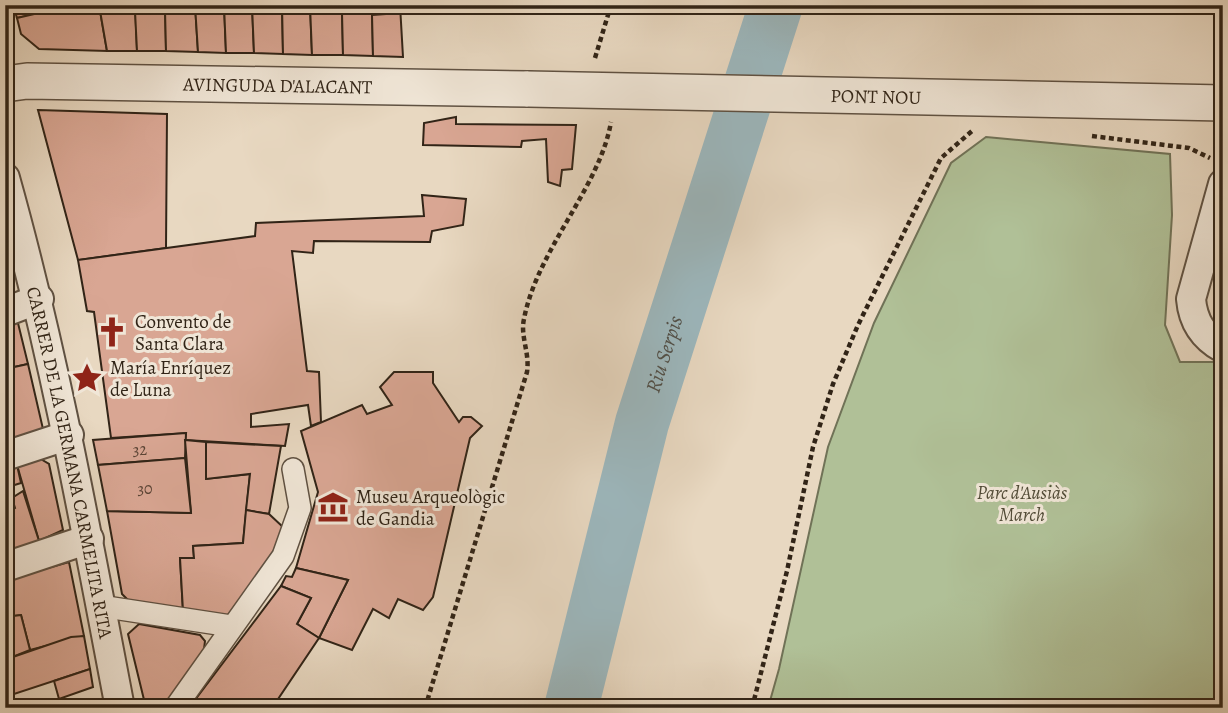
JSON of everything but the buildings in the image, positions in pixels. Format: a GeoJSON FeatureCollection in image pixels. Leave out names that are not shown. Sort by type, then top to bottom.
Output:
{"type":"FeatureCollection","features":[{"type":"Feature","properties":{"kind":"street","name":"AVINGUDA D'ALACANT"},"geometry":{"type":"LineString","coordinates":[[13,74],[528,89]]}},
{"type":"Feature","properties":{"kind":"street","name":"PONT NOU"},"geometry":{"type":"LineString","coordinates":[[528,89],[1223,103]]}},
{"type":"Feature","properties":{"kind":"street"},"geometry":{"type":"LineString","coordinates":[[1217,171],[1191,299],[1193,316],[1202,332],[1223,348]]}},
{"type":"Feature","properties":{"kind":"street","name":"CARRER DE LA GERMANA CARMELITA RITA"},"geometry":{"type":"LineString","coordinates":[[5,178],[39,299],[69,435],[120,708]]}},
{"type":"Feature","properties":{"kind":"street"},"geometry":{"type":"LineString","coordinates":[[5,312],[39,299]]}},
{"type":"Feature","properties":{"kind":"street"},"geometry":{"type":"LineString","coordinates":[[5,456],[69,435]]}},
{"type":"Feature","properties":{"kind":"street"},"geometry":{"type":"LineString","coordinates":[[175,708],[230,626],[283,556],[300,508],[293,469]]}},
{"type":"Feature","properties":{"kind":"street"},"geometry":{"type":"LineString","coordinates":[[5,567],[89,539]]}},
{"type":"Feature","properties":{"kind":"street"},"geometry":{"type":"LineString","coordinates":[[100,606],[230,626]]}},
{"type":"Feature","properties":{"kind":"path"},"geometry":{"type":"LineString","coordinates":[[595,66],[609,7]]}},
{"type":"Feature","properties":{"kind":"path"},"geometry":{"type":"LineString","coordinates":[[425,708],[527,372],[530,357],[523,330],[527,307],[544,261],[609,134],[613,111]]}},
{"type":"Feature","properties":{"kind":"path"},"geometry":{"type":"LineString","coordinates":[[752,708],[787,570],[813,447],[833,384],[858,325],[941,158],[957,141],[971,131],[979,130]]}},
{"type":"Feature","properties":{"kind":"path"},"geometry":{"type":"LineString","coordinates":[[1079,135],[1189,148],[1217,171]]}},
{"type":"Feature","properties":{"kind":"green space","name":"Parc d'Ausiàs March"},"geometry":{"type":"Polygon","coordinates":[[[986,137],[1170,154],[1172,215],[1165,325],[1180,362],[1223,362],[1223,708],[768,708],[828,447],[874,323],[951,163],[986,137]]]}},
{"type":"Feature","properties":{"kind":"waterway","name":"Riu Serpis"},"geometry":{"type":"LineString","coordinates":[[571,708],[642,423],[776,5]]}},
{"type":"Feature","properties":{"kind":"place","name":"Convento de Santa Clara"},"geometry":{"type":"Point","coordinates":[112,332]}},
{"type":"Feature","properties":{"kind":"place","name":"María Enríquez de Luna"},"geometry":{"type":"Point","coordinates":[87,378]}},
{"type":"Feature","properties":{"kind":"place","name":"Museu Arqueològic de Gandia"},"geometry":{"type":"Point","coordinates":[333,507]}}]}
